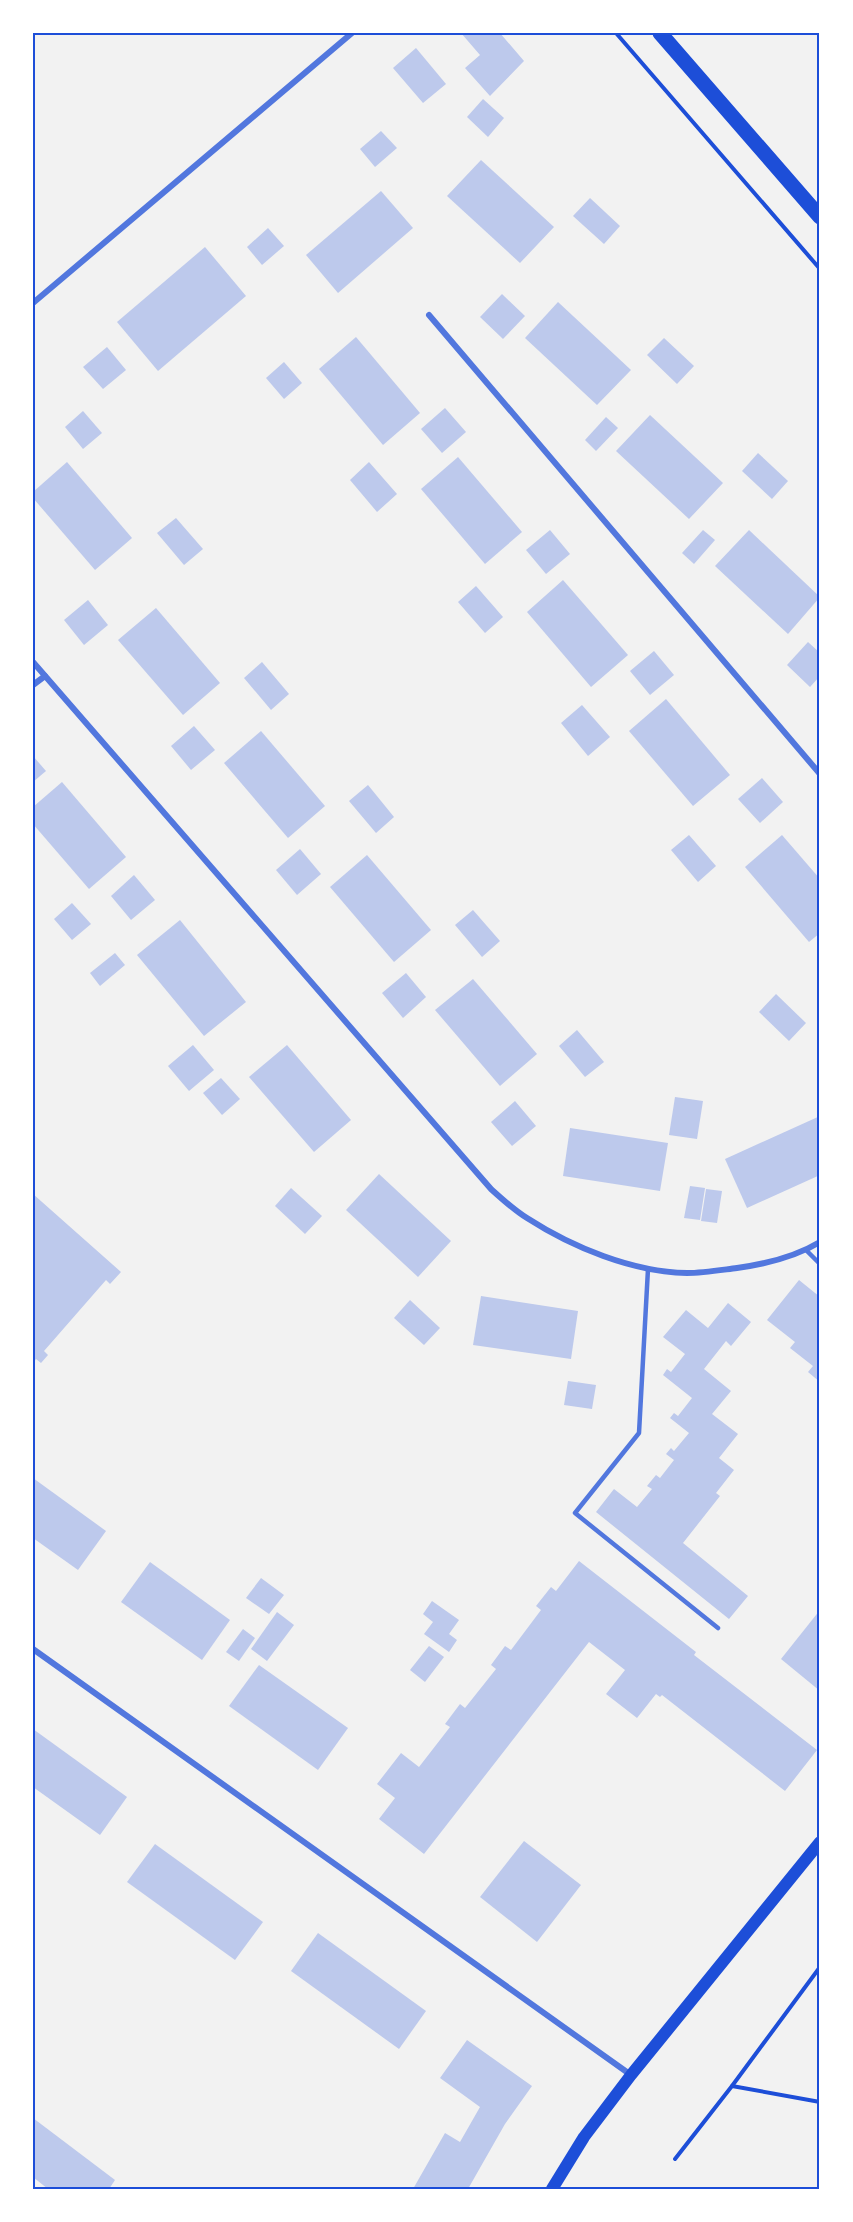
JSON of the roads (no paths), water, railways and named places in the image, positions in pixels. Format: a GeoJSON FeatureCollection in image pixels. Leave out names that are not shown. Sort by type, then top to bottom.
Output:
{"type":"FeatureCollection","features":[{"type":"Feature","properties":{"kind":"main road"},"geometry":{"type":"LineString","coordinates":[[660,33],[820,217]]}},
{"type":"Feature","properties":{"kind":"main road"},"geometry":{"type":"LineString","coordinates":[[552,2189],[584,2137],[631,2075],[820,1842]]}},
{"type":"Feature","properties":{"kind":"street"},"geometry":{"type":"LineString","coordinates":[[33,303],[352,33]]}},
{"type":"Feature","properties":{"kind":"street"},"geometry":{"type":"LineString","coordinates":[[429,315],[820,774]]}},
{"type":"Feature","properties":{"kind":"street"},"geometry":{"type":"LineString","coordinates":[[33,662],[490,1189],[526,1217],[559,1236],[601,1255],[648,1269],[686,1273],[766,1264],[806,1250],[820,1242]]}},
{"type":"Feature","properties":{"kind":"street"},"geometry":{"type":"LineString","coordinates":[[33,685],[45,676]]}},
{"type":"Feature","properties":{"kind":"street"},"geometry":{"type":"LineString","coordinates":[[33,1649],[631,2075]]}},
{"type":"Feature","properties":{"kind":"lane"},"geometry":{"type":"LineString","coordinates":[[806,1250],[820,1264]]}},
{"type":"Feature","properties":{"kind":"lane"},"geometry":{"type":"LineString","coordinates":[[648,1269],[639,1433],[575,1513],[718,1628]]}}]}
